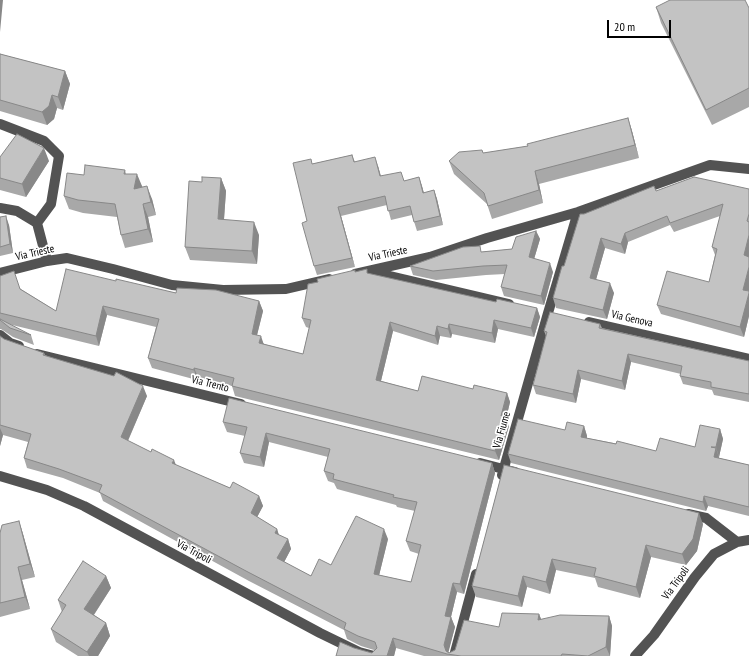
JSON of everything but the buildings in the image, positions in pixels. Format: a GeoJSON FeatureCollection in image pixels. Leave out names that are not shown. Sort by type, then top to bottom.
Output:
{"type":"FeatureCollection","features":[{"type":"Feature","properties":{"kind":"street"},"geometry":{"type":"LineString","coordinates":[[0,124],[44,142],[58,156],[51,204],[37,223]]}},
{"type":"Feature","properties":{"kind":"street","name":"Via Trieste"},"geometry":{"type":"LineString","coordinates":[[0,273],[47,261],[67,258],[172,285],[223,290],[286,289],[430,257],[487,238],[578,212],[710,165],[749,169]]}},
{"type":"Feature","properties":{"kind":"street"},"geometry":{"type":"LineString","coordinates":[[0,208],[17,211],[37,223],[47,261]]}},
{"type":"Feature","properties":{"kind":"street","name":"Via Fiume"},"geometry":{"type":"LineString","coordinates":[[500,484],[578,212]]}},
{"type":"Feature","properties":{"kind":"street"},"geometry":{"type":"LineString","coordinates":[[369,271],[516,305]]}},
{"type":"Feature","properties":{"kind":"street","name":"Via Genova"},"geometry":{"type":"LineString","coordinates":[[579,320],[749,359]]}},
{"type":"Feature","properties":{"kind":"street","name":"Via Trento"},"geometry":{"type":"LineString","coordinates":[[0,334],[10,342],[39,354],[248,406]]}},
{"type":"Feature","properties":{"kind":"street"},"geometry":{"type":"LineString","coordinates":[[472,461],[526,474]]}},
{"type":"Feature","properties":{"kind":"street","name":"Via Tripoli"},"geometry":{"type":"LineString","coordinates":[[0,476],[47,490],[84,506],[320,633],[359,652],[374,656]]}},
{"type":"Feature","properties":{"kind":"street"},"geometry":{"type":"LineString","coordinates":[[676,511],[706,518],[737,542]]}},
{"type":"Feature","properties":{"kind":"street","name":"Via Tripoli"},"geometry":{"type":"LineString","coordinates":[[635,656],[654,635],[695,577],[714,554],[737,542],[749,540]]}},
{"type":"Feature","properties":{"kind":"street"},"geometry":{"type":"LineString","coordinates":[[454,656],[478,566]]}}]}
